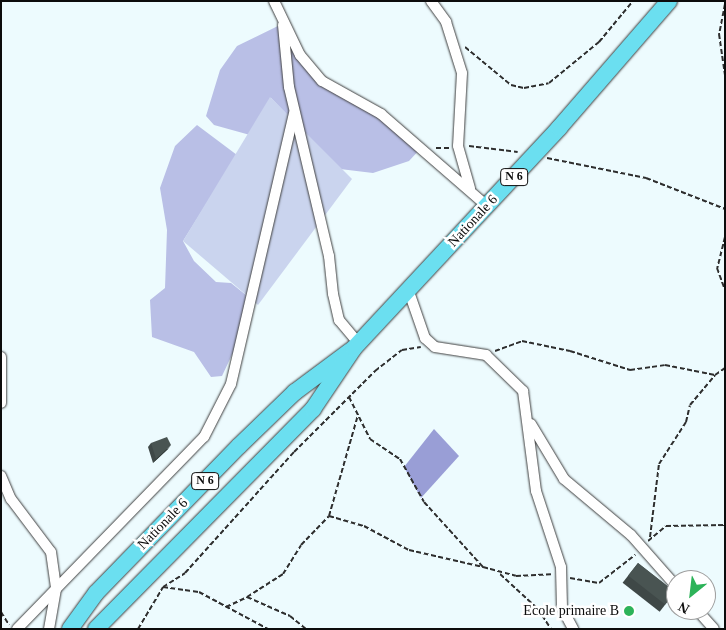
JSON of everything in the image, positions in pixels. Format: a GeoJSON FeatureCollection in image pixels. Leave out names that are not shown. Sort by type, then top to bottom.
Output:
{"type":"FeatureCollection","features":[{"type":"Feature","properties":{"kind":"main road","name":"Nationale 6"},"geometry":{"type":"LineString","coordinates":[[96,629],[313,409],[356,345],[534,155],[669,1]]}},
{"type":"Feature","properties":{"kind":"main road","name":"Nationale 6"},"geometry":{"type":"LineString","coordinates":[[70,629],[96,593],[239,446],[295,392],[356,345]]}},
{"type":"Feature","properties":{"kind":"street"},"geometry":{"type":"LineString","coordinates":[[274,1],[300,56],[322,81],[381,114],[422,147],[487,206]]}},
{"type":"Feature","properties":{"kind":"street"},"geometry":{"type":"LineString","coordinates":[[431,1],[451,36],[462,73],[458,146],[470,189]]}},
{"type":"Feature","properties":{"kind":"street"},"geometry":{"type":"LineString","coordinates":[[284,25],[294,114],[329,256],[339,320],[356,345]]}},
{"type":"Feature","properties":{"kind":"street"},"geometry":{"type":"LineString","coordinates":[[17,629],[204,437],[231,384],[294,114]]}},
{"type":"Feature","properties":{"kind":"street"},"geometry":{"type":"LineString","coordinates":[[408,289],[418,326],[435,347],[486,355],[523,391],[536,491],[561,576],[562,608],[573,629]]}},
{"type":"Feature","properties":{"kind":"street"},"geometry":{"type":"LineString","coordinates":[[1,357],[1,403]]}},
{"type":"Feature","properties":{"kind":"street"},"geometry":{"type":"LineString","coordinates":[[527,416],[564,479],[642,549],[666,575]]}},
{"type":"Feature","properties":{"kind":"street"},"geometry":{"type":"LineString","coordinates":[[1,476],[11,499],[51,552],[56,589],[49,629]]}},
{"type":"Feature","properties":{"kind":"path"},"geometry":{"type":"LineString","coordinates":[[451,36],[511,85],[524,88],[558,78],[599,42],[633,1]]}},
{"type":"Feature","properties":{"kind":"path"},"geometry":{"type":"LineString","coordinates":[[725,4],[719,34],[725,74]]}},
{"type":"Feature","properties":{"kind":"path"},"geometry":{"type":"LineString","coordinates":[[422,147],[458,146],[534,155],[646,178],[725,209]]}},
{"type":"Feature","properties":{"kind":"path"},"geometry":{"type":"LineString","coordinates":[[725,237],[717,268],[725,290]]}},
{"type":"Feature","properties":{"kind":"path"},"geometry":{"type":"LineString","coordinates":[[486,355],[522,341],[570,351],[630,370],[665,365],[715,375]]}},
{"type":"Feature","properties":{"kind":"path"},"geometry":{"type":"LineString","coordinates":[[138,629],[163,588],[185,573],[349,397],[402,350],[435,347]]}},
{"type":"Feature","properties":{"kind":"path"},"geometry":{"type":"LineString","coordinates":[[649,539],[659,464],[686,422],[690,405],[715,375],[725,368]]}},
{"type":"Feature","properties":{"kind":"path"},"geometry":{"type":"LineString","coordinates":[[349,397],[370,439],[400,459],[424,502],[483,567]]}},
{"type":"Feature","properties":{"kind":"path"},"geometry":{"type":"LineString","coordinates":[[226,607],[247,597],[283,574],[301,545],[329,516],[358,415]]}},
{"type":"Feature","properties":{"kind":"path"},"geometry":{"type":"LineString","coordinates":[[329,516],[364,526],[409,550],[483,567],[500,574],[538,608],[551,629]]}},
{"type":"Feature","properties":{"kind":"path"},"geometry":{"type":"LineString","coordinates":[[500,574],[561,576],[599,584],[642,549],[649,539],[666,526],[725,525]]}},
{"type":"Feature","properties":{"kind":"path"},"geometry":{"type":"LineString","coordinates":[[163,588],[198,592],[268,629]]}},
{"type":"Feature","properties":{"kind":"path"},"geometry":{"type":"LineString","coordinates":[[247,597],[290,616],[306,629]]}},
{"type":"Feature","properties":{"kind":"path"},"geometry":{"type":"LineString","coordinates":[[1,612],[12,629]]}},
{"type":"Feature","properties":{"kind":"shaded area"},"geometry":{"type":"Polygon","coordinates":[[[280,25],[300,55],[340,92],[422,147],[409,161],[373,173],[340,169],[271,98],[250,135],[214,125],[206,116],[220,70],[237,46],[280,25]]]}},
{"type":"Feature","properties":{"kind":"shaded area"},"geometry":{"type":"Polygon","coordinates":[[[270,97],[352,179],[258,305],[183,241],[270,97]]]}},
{"type":"Feature","properties":{"kind":"shaded area"},"geometry":{"type":"Polygon","coordinates":[[[197,125],[237,155],[183,241],[194,261],[216,282],[231,283],[246,295],[238,342],[222,376],[211,377],[194,352],[152,337],[150,300],[165,288],[167,230],[160,188],[175,146],[197,125]]]}},
{"type":"Feature","properties":{"kind":"shaded area"},"geometry":{"type":"Polygon","coordinates":[[[434,429],[459,456],[421,498],[404,467],[434,429]]]}},
{"type":"Feature","properties":{"kind":"building"},"geometry":{"type":"Polygon","coordinates":[[[167,437],[171,445],[156,459],[151,443],[167,437]]]}},
{"type":"Feature","properties":{"kind":"building"},"geometry":{"type":"Polygon","coordinates":[[[638,563],[666,585],[665,605],[628,576],[638,563]]]}},
{"type":"Feature","properties":{"kind":"place","name":"Ecole primaire B"},"geometry":{"type":"Point","coordinates":[629,611]}}]}
